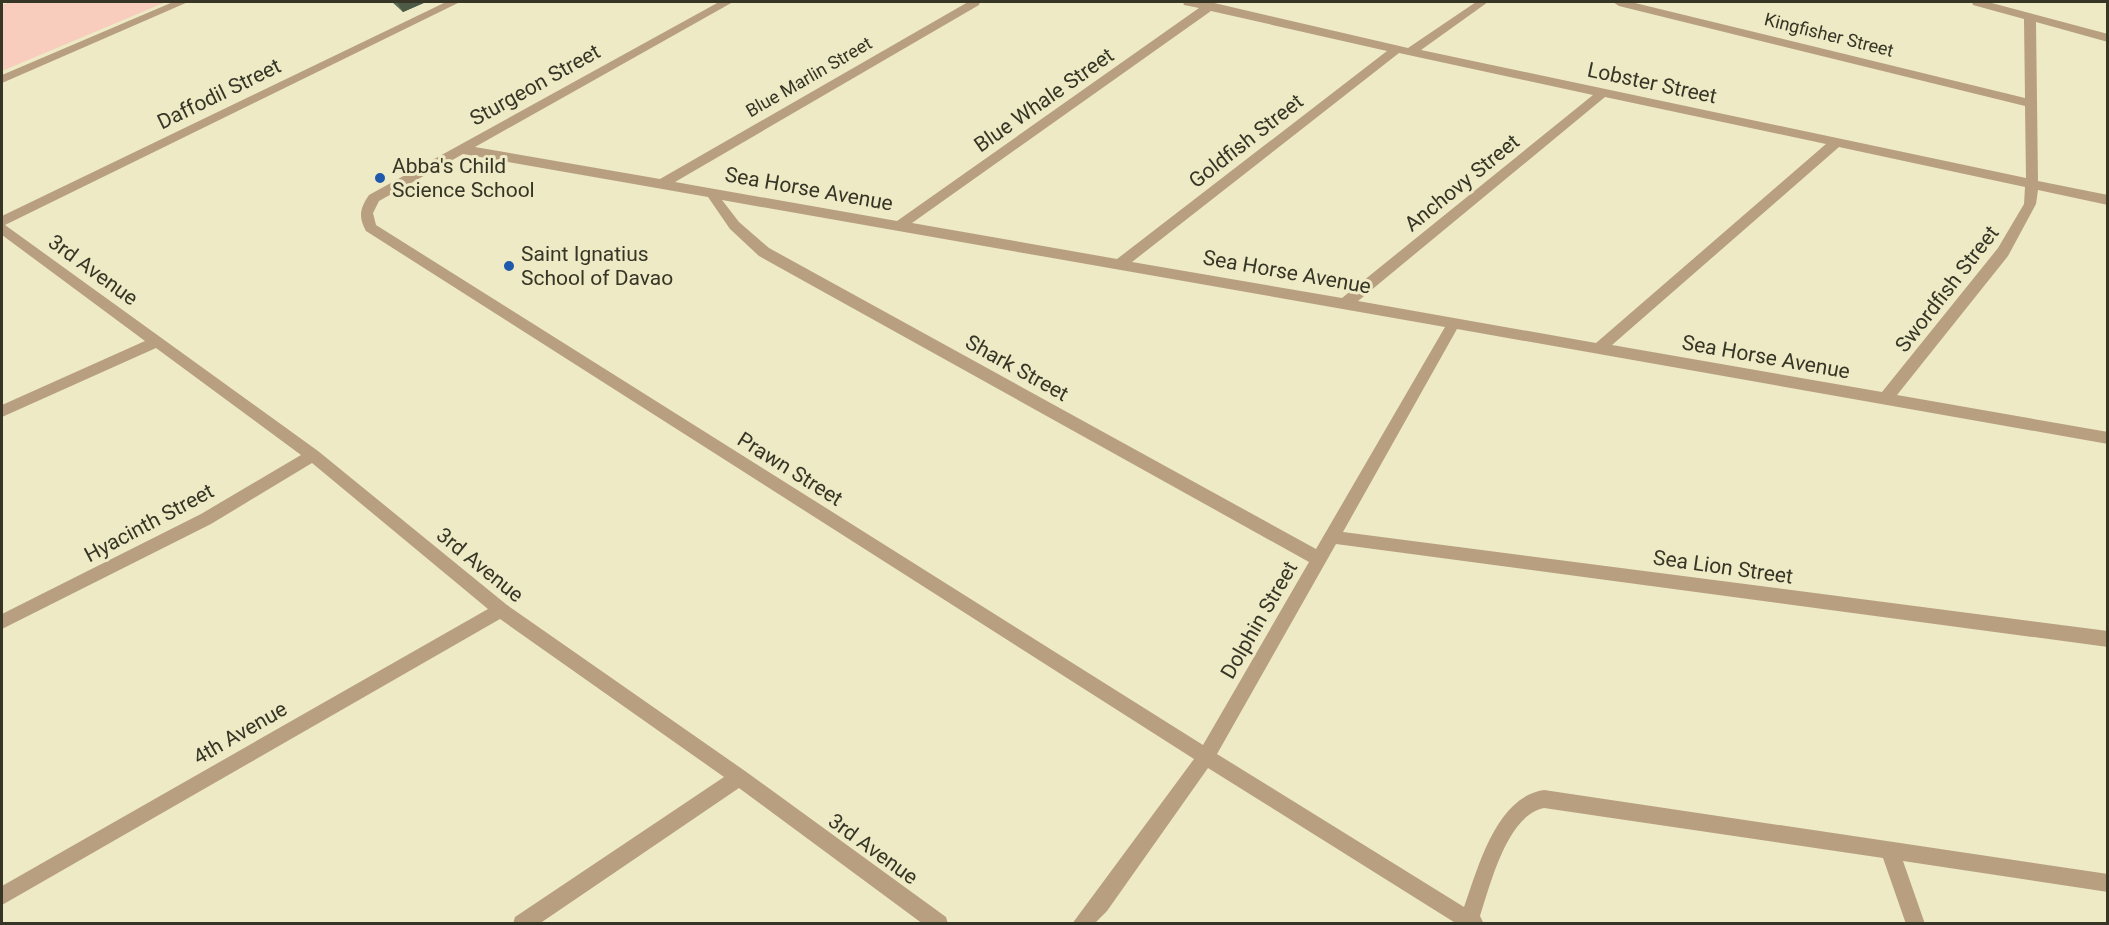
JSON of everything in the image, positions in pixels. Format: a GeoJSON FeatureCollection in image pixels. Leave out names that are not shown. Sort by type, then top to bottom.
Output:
{"type":"FeatureCollection","features":[{"type":"Feature","properties":{"kind":"street"},"geometry":{"type":"LineString","coordinates":[[2,79],[182,2]]}},
{"type":"Feature","properties":{"kind":"street","name":"Daffodil Street"},"geometry":{"type":"LineString","coordinates":[[2,221],[454,2]]}},
{"type":"Feature","properties":{"kind":"street","name":"Sturgeon Street"},"geometry":{"type":"LineString","coordinates":[[367,208],[381,193],[727,2]]}},
{"type":"Feature","properties":{"kind":"street","name":"Blue Marlin Street"},"geometry":{"type":"LineString","coordinates":[[662,184],[975,2]]}},
{"type":"Feature","properties":{"kind":"street","name":"Lobster Street"},"geometry":{"type":"LineString","coordinates":[[1188,2],[1397,50],[2108,200]]}},
{"type":"Feature","properties":{"kind":"street"},"geometry":{"type":"LineString","coordinates":[[1410,52],[1483,2]]}},
{"type":"Feature","properties":{"kind":"street","name":"Kingfisher Street"},"geometry":{"type":"LineString","coordinates":[[1618,2],[2032,104]]}},
{"type":"Feature","properties":{"kind":"street"},"geometry":{"type":"LineString","coordinates":[[1977,2],[2108,38]]}},
{"type":"Feature","properties":{"kind":"street","name":"Blue Whale Street"},"geometry":{"type":"LineString","coordinates":[[899,226],[1210,6]]}},
{"type":"Feature","properties":{"kind":"street","name":"Swordfish Street"},"geometry":{"type":"LineString","coordinates":[[1886,399],[2004,252],[2030,204],[2032,104],[2030,17]]}},
{"type":"Feature","properties":{"kind":"street","name":"Goldfish Street"},"geometry":{"type":"LineString","coordinates":[[1120,264],[1397,50]]}},
{"type":"Feature","properties":{"kind":"street","name":"Anchovy Street"},"geometry":{"type":"LineString","coordinates":[[1345,304],[1604,92]]}},
{"type":"Feature","properties":{"kind":"street"},"geometry":{"type":"LineString","coordinates":[[1599,348],[1836,143]]}},
{"type":"Feature","properties":{"kind":"street","name":"Sea Horse Avenue"},"geometry":{"type":"LineString","coordinates":[[460,149],[2108,438]]}},
{"type":"Feature","properties":{"kind":"street","name":"Shark Street"},"geometry":{"type":"LineString","coordinates":[[712,193],[724,216],[738,232],[764,252],[1319,559]]}},
{"type":"Feature","properties":{"kind":"street","name":"Prawn Street"},"geometry":{"type":"LineString","coordinates":[[367,208],[365,218],[371,228],[1206,757],[1472,922]]}},
{"type":"Feature","properties":{"kind":"street","name":"3rd Avenue"},"geometry":{"type":"LineString","coordinates":[[2,229],[313,455],[501,610],[739,777],[939,924]]}},
{"type":"Feature","properties":{"kind":"street","name":"Dolphin Street"},"geometry":{"type":"LineString","coordinates":[[1081,924],[1100,904],[1206,757],[1454,323]]}},
{"type":"Feature","properties":{"kind":"street"},"geometry":{"type":"LineString","coordinates":[[2,411],[156,342]]}},
{"type":"Feature","properties":{"kind":"street","name":"Hyacinth Street"},"geometry":{"type":"LineString","coordinates":[[2,622],[206,519],[313,455]]}},
{"type":"Feature","properties":{"kind":"street","name":"Sea Lion Street"},"geometry":{"type":"LineString","coordinates":[[1332,537],[2108,639]]}},
{"type":"Feature","properties":{"kind":"street","name":"4th Avenue"},"geometry":{"type":"LineString","coordinates":[[2,896],[501,610]]}},
{"type":"Feature","properties":{"kind":"street"},"geometry":{"type":"LineString","coordinates":[[522,924],[739,777]]}},
{"type":"Feature","properties":{"kind":"street"},"geometry":{"type":"LineString","coordinates":[[1472,922],[1503,829],[1516,812],[1538,800],[1561,800],[2108,883]]}},
{"type":"Feature","properties":{"kind":"street"},"geometry":{"type":"LineString","coordinates":[[1890,851],[1916,924]]}},
{"type":"Feature","properties":{"kind":"shaded area"},"geometry":{"type":"Polygon","coordinates":[[[11,2],[166,2],[2,71],[2,5],[11,2]]]}},
{"type":"Feature","properties":{"kind":"place","name":"Abba's Child Science School"},"geometry":{"type":"Point","coordinates":[380,178]}},
{"type":"Feature","properties":{"kind":"place","name":"Saint Ignatius School of Davao"},"geometry":{"type":"Point","coordinates":[509,266]}}]}
